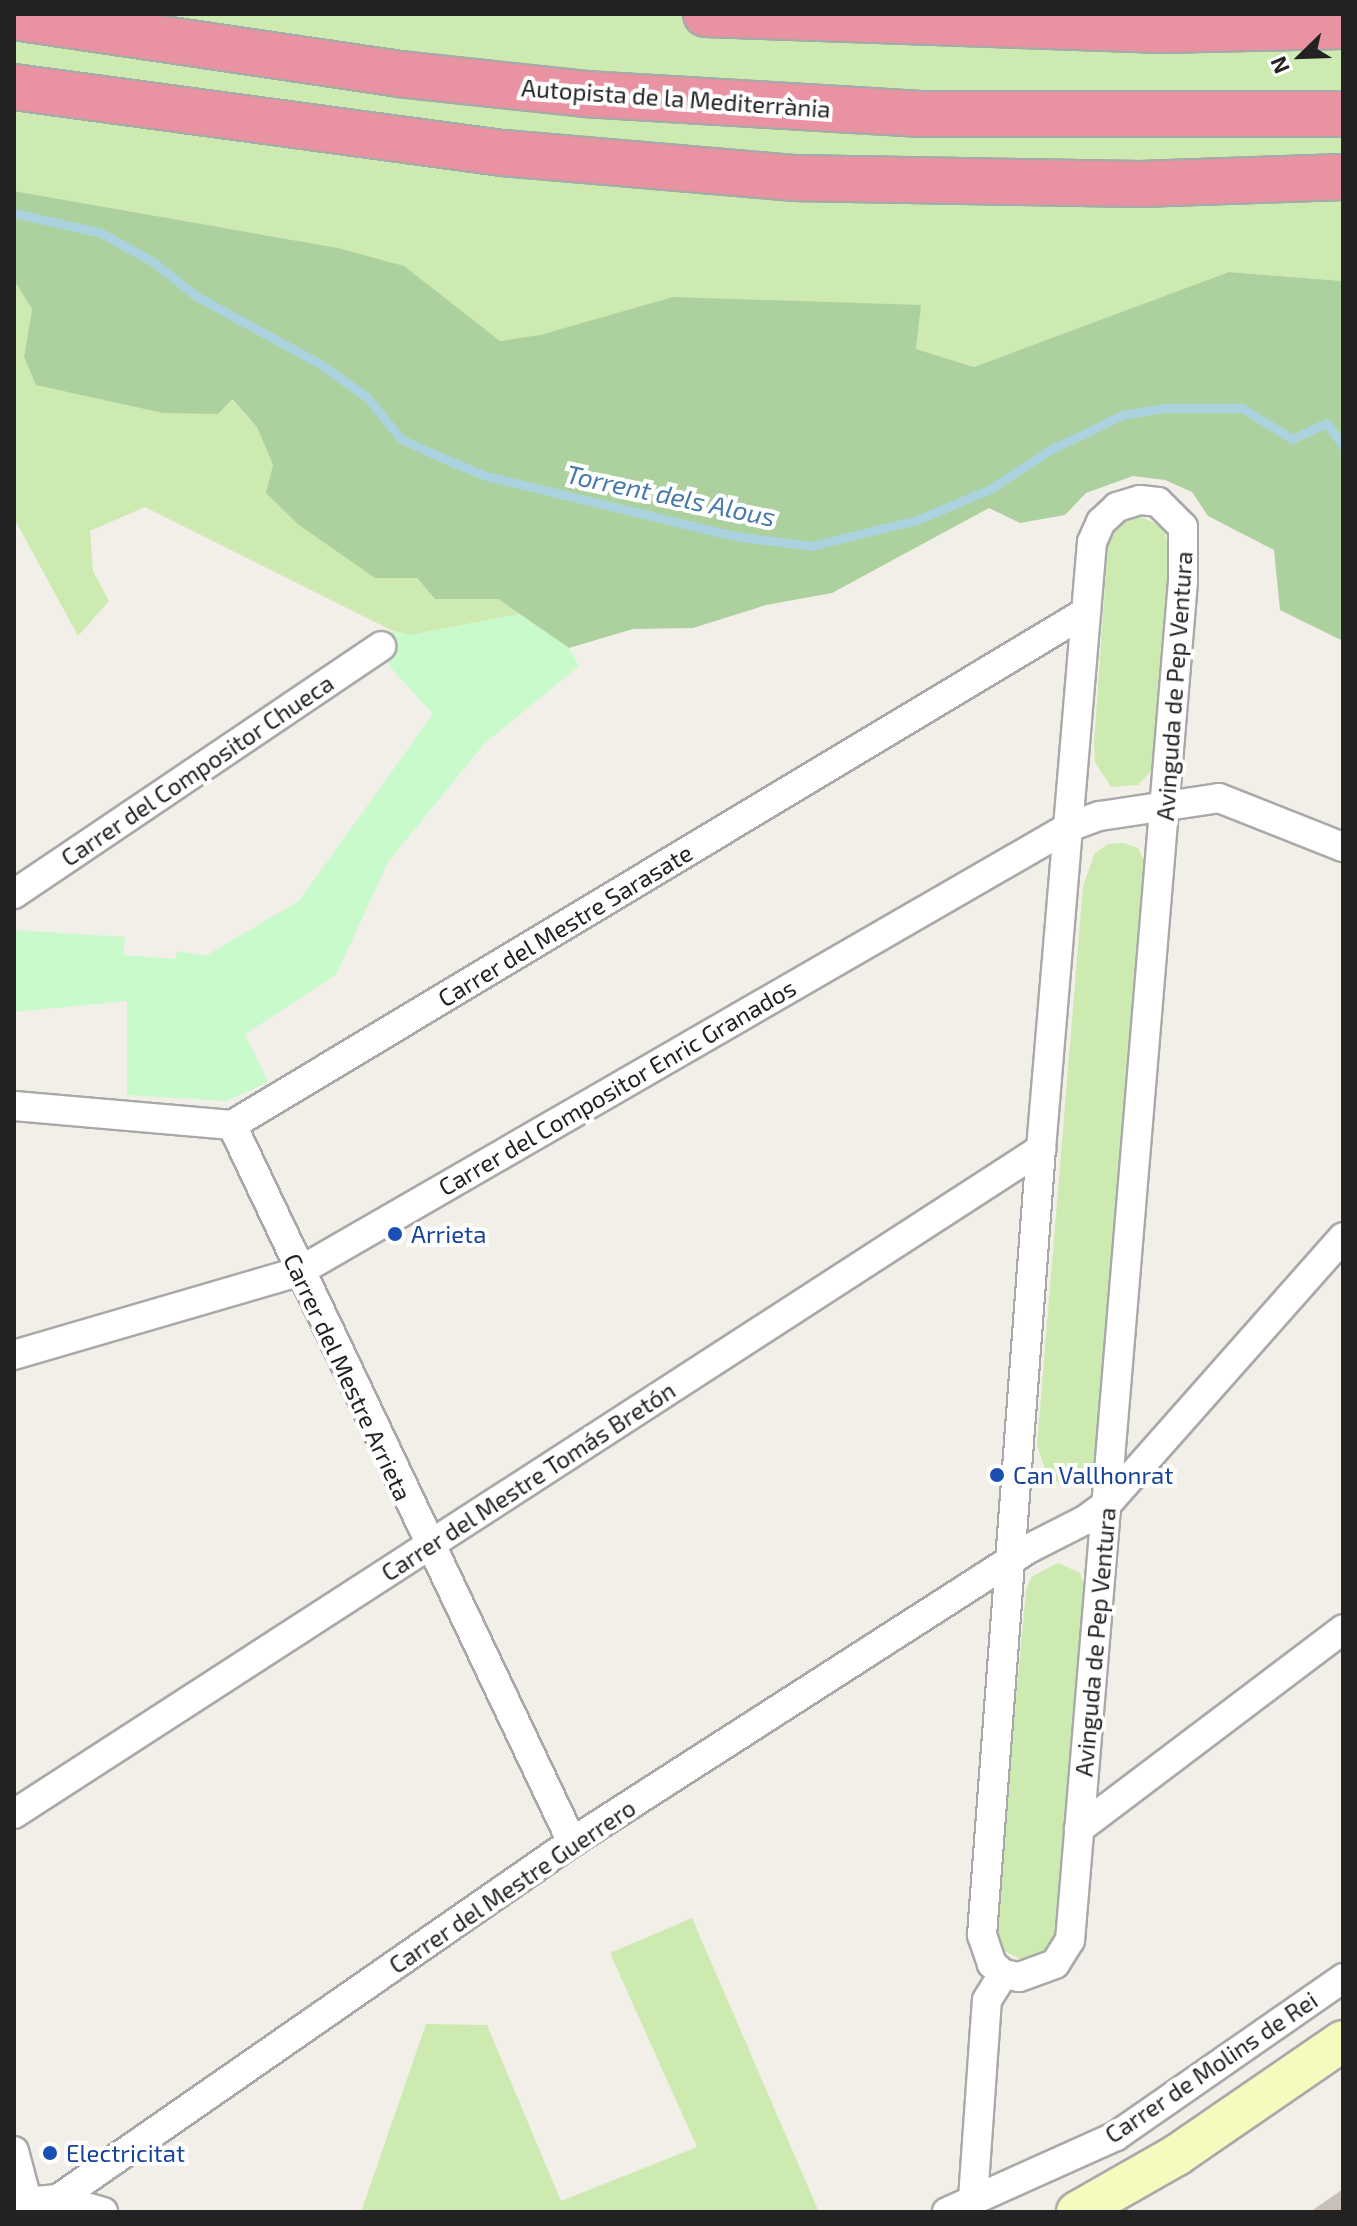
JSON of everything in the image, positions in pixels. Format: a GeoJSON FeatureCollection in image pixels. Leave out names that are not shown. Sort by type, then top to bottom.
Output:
{"type":"FeatureCollection","features":[{"type":"Feature","properties":{"kind":"highway"},"geometry":{"type":"LineString","coordinates":[[706,14],[1141,30],[1343,26]]}},
{"type":"Feature","properties":{"kind":"highway","name":"Autopista de la Mediterrània"},"geometry":{"type":"LineString","coordinates":[[14,17],[399,74],[585,94],[920,114],[1343,114]]}},
{"type":"Feature","properties":{"kind":"highway"},"geometry":{"type":"LineString","coordinates":[[18,88],[471,150],[793,178],[1140,184],[1343,177]]}},
{"type":"Feature","properties":{"kind":"main road"},"geometry":{"type":"LineString","coordinates":[[1077,2212],[1177,2155],[1343,2041]]}},
{"type":"Feature","properties":{"kind":"street","name":"Avinguda de Pep Ventura"},"geometry":{"type":"LineString","coordinates":[[1140,500],[1158,502],[1174,513],[1186,544],[1165,806],[1070,1940],[1063,1954],[1039,1971],[1003,1974],[992,1964],[982,1935],[1041,1149],[1092,542],[1101,522],[1117,507],[1140,500]]}},
{"type":"Feature","properties":{"kind":"street","name":"Carrer del Mestre Sarasate"},"geometry":{"type":"LineString","coordinates":[[232,1125],[1086,612]]}},
{"type":"Feature","properties":{"kind":"street","name":"Carrer del Compositor Chueca"},"geometry":{"type":"LineString","coordinates":[[14,894],[381,646]]}},
{"type":"Feature","properties":{"kind":"street","name":"Carrer del Compositor Enric Granados"},"geometry":{"type":"LineString","coordinates":[[14,1355],[298,1272],[1069,827],[1100,816],[1219,798],[1343,847]]}},
{"type":"Feature","properties":{"kind":"street"},"geometry":{"type":"LineString","coordinates":[[14,1106],[232,1125]]}},
{"type":"Feature","properties":{"kind":"street","name":"Carrer del Mestre Arrieta"},"geometry":{"type":"LineString","coordinates":[[232,1125],[298,1272],[572,1842]]}},
{"type":"Feature","properties":{"kind":"street","name":"Carrer del Mestre Tomás Bretón"},"geometry":{"type":"LineString","coordinates":[[14,1814],[1041,1149]]}},
{"type":"Feature","properties":{"kind":"street","name":"Carrer del Mestre Guerrero"},"geometry":{"type":"LineString","coordinates":[[58,2199],[572,1842],[1012,1561],[1107,1504],[1343,1237]]}},
{"type":"Feature","properties":{"kind":"street"},"geometry":{"type":"LineString","coordinates":[[1079,1829],[1343,1629]]}},
{"type":"Feature","properties":{"kind":"street"},"geometry":{"type":"LineString","coordinates":[[973,2199],[987,2000],[1003,1974]]}},
{"type":"Feature","properties":{"kind":"street","name":"Carrer de Molins de Rei"},"geometry":{"type":"LineString","coordinates":[[947,2212],[1116,2136],[1343,1978]]}},
{"type":"Feature","properties":{"kind":"street"},"geometry":{"type":"LineString","coordinates":[[14,2151],[20,2201],[58,2199],[103,2212]]}},
{"type":"Feature","properties":{"kind":"green space"},"geometry":{"type":"Polygon","coordinates":[[[14,14],[1343,14],[1343,281],[1229,272],[974,367],[916,349],[920,305],[500,341],[458,311],[338,248],[14,191],[14,14]]]}},
{"type":"Feature","properties":{"kind":"green space"},"geometry":{"type":"Polygon","coordinates":[[[14,191],[338,248],[404,266],[500,341],[540,335],[673,297],[921,305],[916,349],[974,367],[1229,272],[1343,281],[1343,641],[1280,610],[1274,550],[1208,516],[1192,492],[1165,480],[1133,476],[1086,493],[1065,515],[1020,523],[989,508],[832,593],[766,605],[693,628],[633,629],[569,648],[498,599],[435,599],[417,578],[375,578],[299,525],[266,493],[273,465],[257,427],[232,399],[218,414],[163,413],[36,385],[24,357],[32,309],[14,280],[14,191]]]}},
{"type":"Feature","properties":{"kind":"green space"},"geometry":{"type":"Polygon","coordinates":[[[14,280],[32,309],[24,357],[231,399],[257,427],[273,465],[375,578],[417,578],[435,599],[498,599],[519,614],[411,635],[393,631],[145,507],[90,531],[93,571],[109,601],[78,636],[14,518],[14,280]]]}},
{"type":"Feature","properties":{"kind":"green space"},"geometry":{"type":"Polygon","coordinates":[[[1139,516],[1163,527],[1173,561],[1155,767],[1138,785],[1111,787],[1095,762],[1094,745],[1108,540],[1123,522],[1139,516]]]}},
{"type":"Feature","properties":{"kind":"green space"},"geometry":{"type":"Polygon","coordinates":[[[519,614],[569,648],[579,666],[484,744],[388,862],[336,975],[245,1034],[268,1082],[226,1101],[127,1095],[127,1001],[14,1012],[14,930],[125,937],[123,955],[175,959],[178,951],[205,956],[299,901],[433,714],[391,668],[381,646],[393,631],[411,635],[519,614]]]}},
{"type":"Feature","properties":{"kind":"green space"},"geometry":{"type":"Polygon","coordinates":[[[1124,843],[1138,848],[1149,871],[1097,1461],[1084,1477],[1060,1483],[1047,1475],[1037,1445],[1083,886],[1095,853],[1108,844],[1124,843]]]}},
{"type":"Feature","properties":{"kind":"green space"},"geometry":{"type":"Polygon","coordinates":[[[1058,1563],[1080,1573],[1085,1588],[1059,1941],[1054,1949],[1025,1961],[1000,1949],[994,1935],[1026,1591],[1031,1577],[1058,1563]]]}},
{"type":"Feature","properties":{"kind":"green space"},"geometry":{"type":"Polygon","coordinates":[[[692,1918],[819,2212],[361,2212],[426,2024],[487,2025],[561,2201],[697,2147],[610,1953],[692,1918]]]}},
{"type":"Feature","properties":{"kind":"building"},"geometry":{"type":"Polygon","coordinates":[[[1343,2189],[1343,2212],[1310,2212],[1343,2189]]]}},
{"type":"Feature","properties":{"kind":"waterway","name":"Torrent dels Alous"},"geometry":{"type":"LineString","coordinates":[[14,213],[101,233],[152,261],[196,296],[320,364],[367,397],[401,439],[445,459],[486,476],[734,536],[811,546],[917,520],[990,489],[1048,451],[1122,415],[1164,408],[1242,408],[1292,439],[1327,423],[1343,446]]}},
{"type":"Feature","properties":{"kind":"place","name":"Arrieta"},"geometry":{"type":"Point","coordinates":[395,1234]}},
{"type":"Feature","properties":{"kind":"place","name":"Can Vallhonrat"},"geometry":{"type":"Point","coordinates":[997,1475]}},
{"type":"Feature","properties":{"kind":"place","name":"Electricitat"},"geometry":{"type":"Point","coordinates":[50,2153]}}]}
